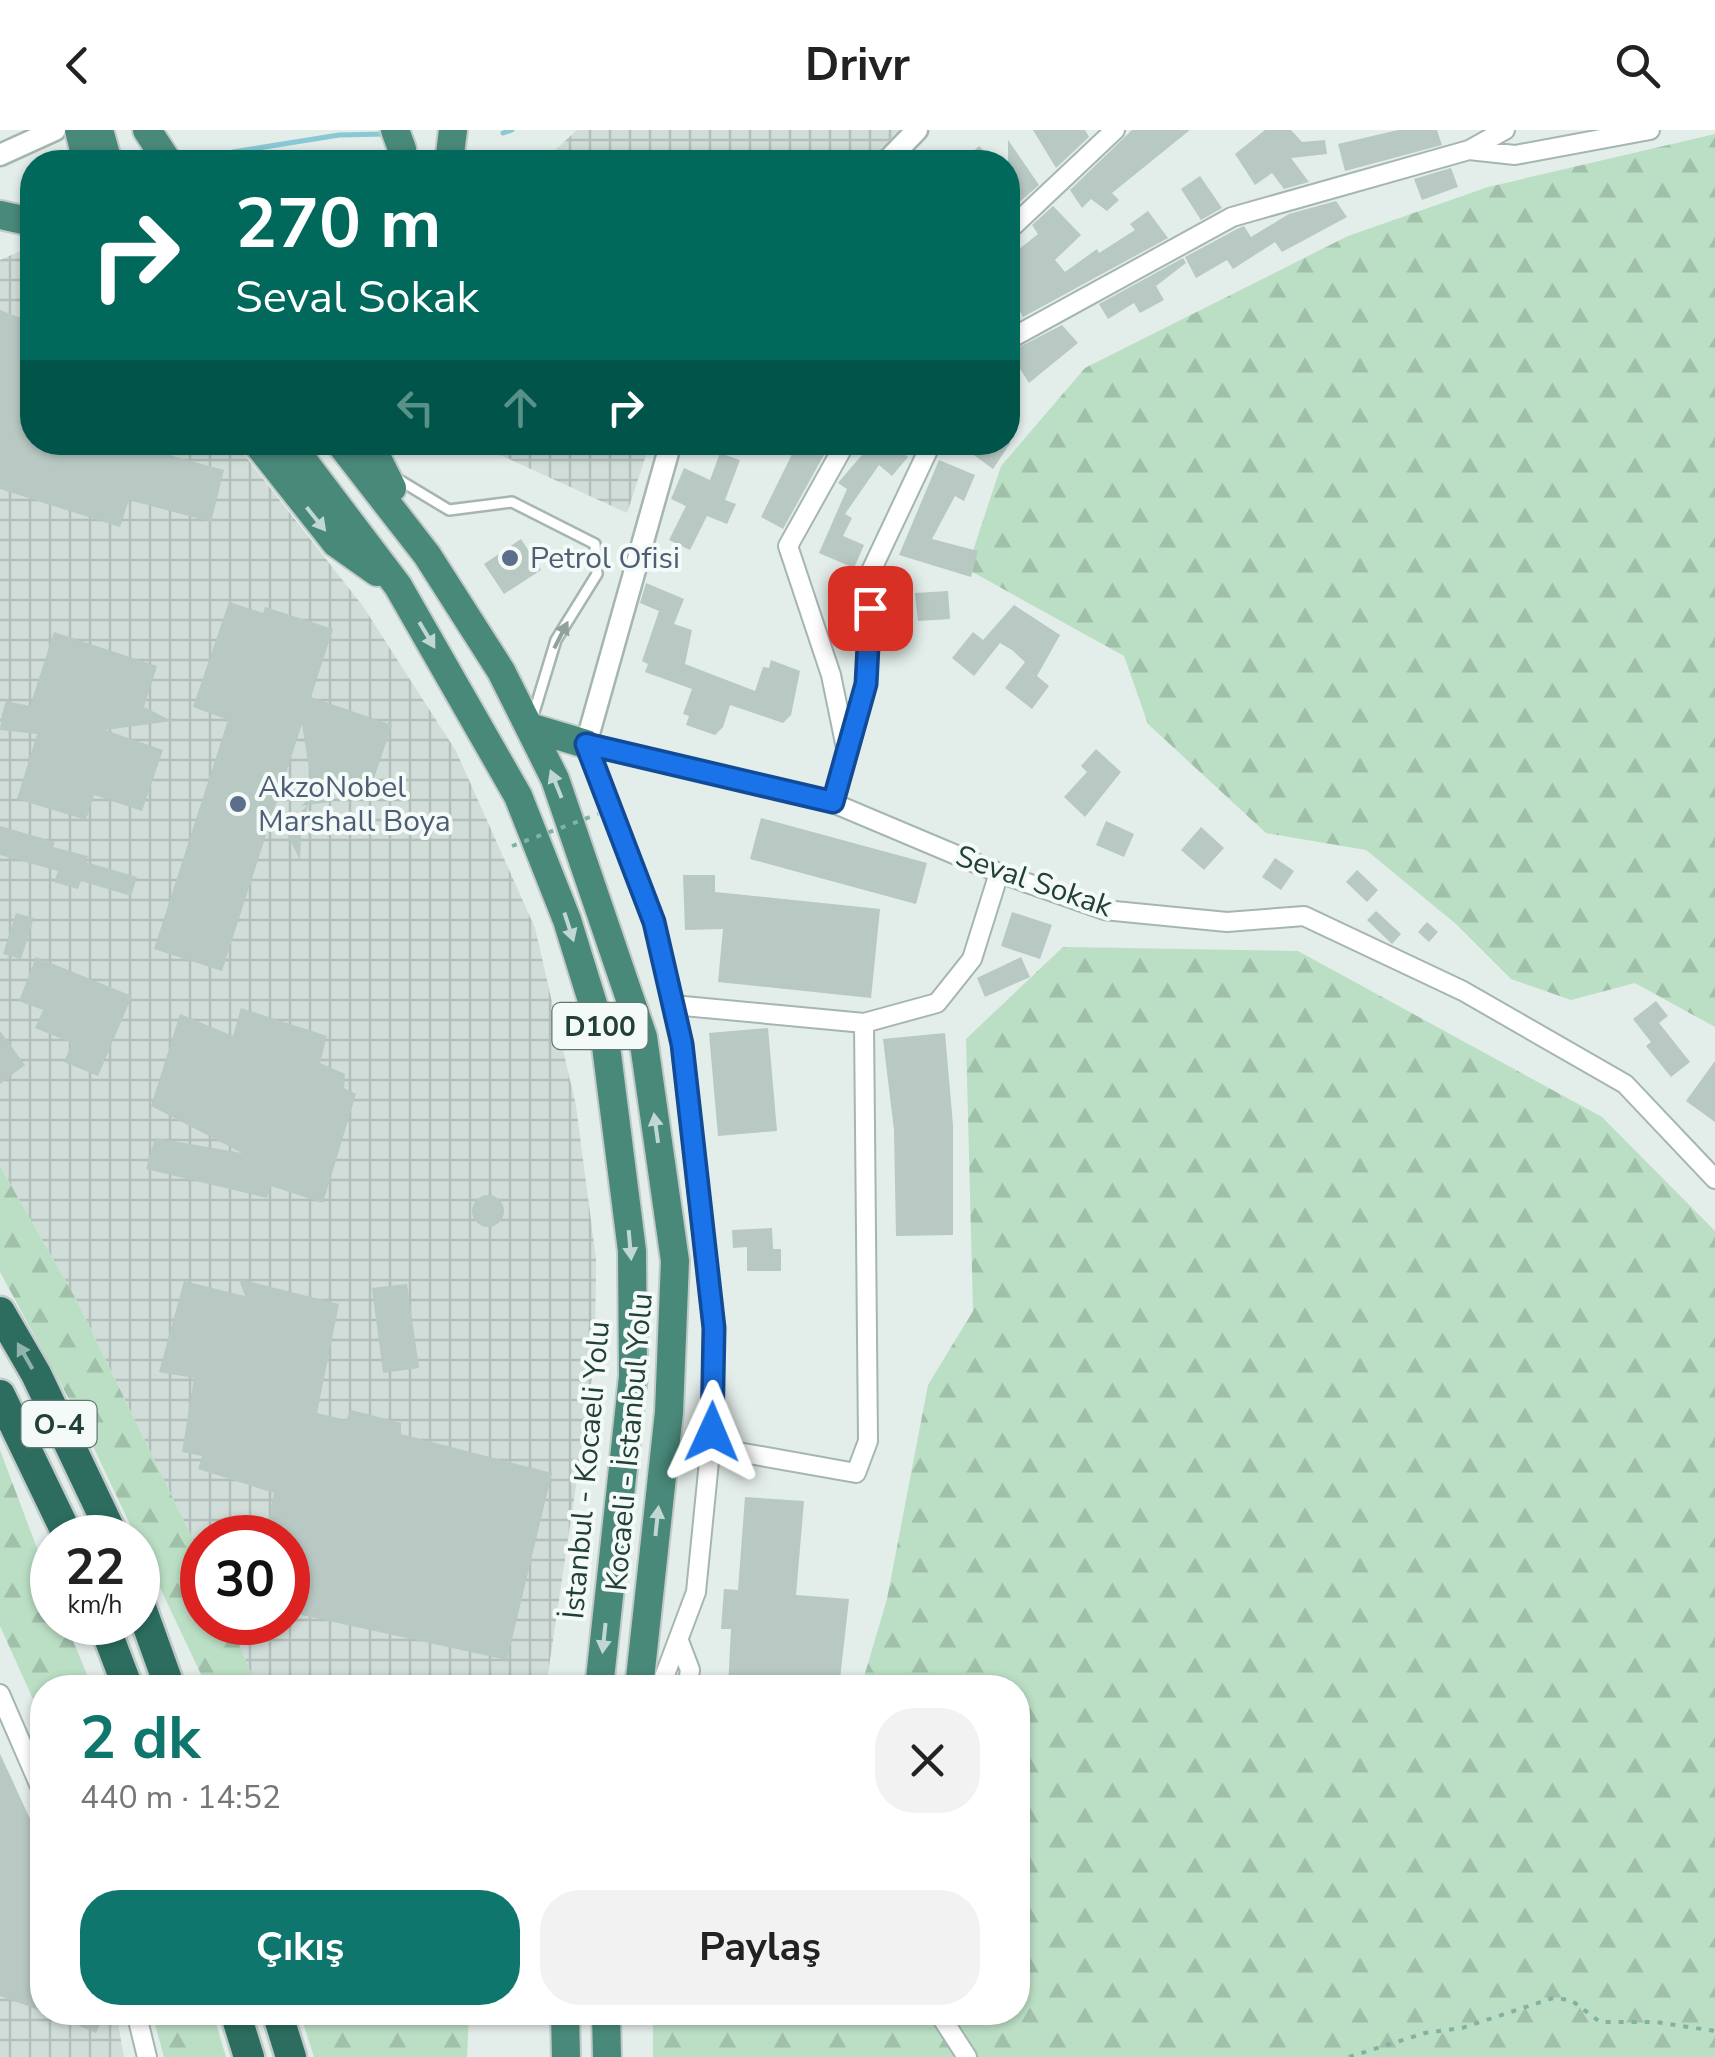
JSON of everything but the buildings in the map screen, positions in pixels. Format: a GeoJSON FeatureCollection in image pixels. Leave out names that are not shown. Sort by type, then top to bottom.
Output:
{"type":"FeatureCollection","features":[{"type":"Feature","properties":{"kind":"highway"},"geometry":{"type":"LineString","coordinates":[[266,455],[336,543],[398,586]]}},
{"type":"Feature","properties":{"kind":"highway","name":"İstanbul - Kocaeli Yolu"},"geometry":{"type":"LineString","coordinates":[[299,455],[398,586],[518,796],[567,920],[606,1046],[632,1251],[633,1376],[599,1675]]}},
{"type":"Feature","properties":{"kind":"highway","name":"Kocaeli - İstanbul Yolu"},"geometry":{"type":"LineString","coordinates":[[350,455],[449,589],[501,671],[555,779],[643,1037],[675,1261],[670,1412],[640,1675]]}},
{"type":"Feature","properties":{"kind":"highway"},"geometry":{"type":"LineString","coordinates":[[374,455],[424,534],[449,589]]}},
{"type":"Feature","properties":{"kind":"highway"},"geometry":{"type":"LineString","coordinates":[[529,727],[586,744]]}},
{"type":"Feature","properties":{"kind":"highway","name":"O-4"},"geometry":{"type":"LineString","coordinates":[[0,1312],[36,1374],[103,1515]]}},
{"type":"Feature","properties":{"kind":"highway","name":"O-4"},"geometry":{"type":"LineString","coordinates":[[0,1395],[58,1515]]}},
{"type":"Feature","properties":{"kind":"highway"},"geometry":{"type":"LineString","coordinates":[[112,1645],[123,1675]]}},
{"type":"Feature","properties":{"kind":"highway"},"geometry":{"type":"LineString","coordinates":[[155,1645],[165,1675]]}},
{"type":"Feature","properties":{"kind":"highway"},"geometry":{"type":"LineString","coordinates":[[239,2025],[249,2057]]}},
{"type":"Feature","properties":{"kind":"highway"},"geometry":{"type":"LineString","coordinates":[[280,2025],[291,2057]]}},
{"type":"Feature","properties":{"kind":"highway"},"geometry":{"type":"LineString","coordinates":[[564,2057],[565,2025]]}},
{"type":"Feature","properties":{"kind":"highway"},"geometry":{"type":"LineString","coordinates":[[606,2025],[607,2057]]}},
{"type":"Feature","properties":{"kind":"street"},"geometry":{"type":"LineString","coordinates":[[0,156],[55,130]]}},
{"type":"Feature","properties":{"kind":"street"},"geometry":{"type":"LineString","coordinates":[[898,150],[917,130]]}},
{"type":"Feature","properties":{"kind":"street"},"geometry":{"type":"LineString","coordinates":[[1020,220],[1114,130]]}},
{"type":"Feature","properties":{"kind":"street"},"geometry":{"type":"LineString","coordinates":[[1020,333],[1232,217],[1468,150],[1505,130]]}},
{"type":"Feature","properties":{"kind":"street"},"geometry":{"type":"LineString","coordinates":[[1468,150],[1516,155],[1650,130]]}},
{"type":"Feature","properties":{"kind":"street"},"geometry":{"type":"LineString","coordinates":[[665,1675],[696,1592],[710,1447],[714,1328],[682,1044],[654,922],[586,744],[667,455]]}},
{"type":"Feature","properties":{"kind":"street"},"geometry":{"type":"LineString","coordinates":[[839,455],[788,546],[831,675],[847,752]]}},
{"type":"Feature","properties":{"kind":"street"},"geometry":{"type":"LineString","coordinates":[[833,802],[866,684],[871,571],[926,455]]}},
{"type":"Feature","properties":{"kind":"street","name":"Seval Sokak"},"geometry":{"type":"LineString","coordinates":[[586,744],[833,802],[1000,873],[1104,910],[1227,922],[1304,916],[1463,991],[1625,1084],[1715,1179]]}},
{"type":"Feature","properties":{"kind":"street"},"geometry":{"type":"LineString","coordinates":[[673,1005],[864,1023],[937,1003],[972,959],[1000,873]]}},
{"type":"Feature","properties":{"kind":"street"},"geometry":{"type":"LineString","coordinates":[[710,1447],[856,1473],[868,1441],[864,1023]]}},
{"type":"Feature","properties":{"kind":"street"},"geometry":{"type":"LineString","coordinates":[[679,1641],[689,1675]]}},
{"type":"Feature","properties":{"kind":"street"},"geometry":{"type":"LineString","coordinates":[[0,1694],[30,1764]]}},
{"type":"Feature","properties":{"kind":"street"},"geometry":{"type":"LineString","coordinates":[[139,2025],[147,2057]]}},
{"type":"Feature","properties":{"kind":"street"},"geometry":{"type":"LineString","coordinates":[[946,2025],[967,2057]]}},
{"type":"Feature","properties":{"kind":"lane"},"geometry":{"type":"LineString","coordinates":[[380,468],[448,510],[512,502],[595,544],[596,574],[556,640],[529,727]]}},
{"type":"Feature","properties":{"kind":"path"},"geometry":{"type":"LineString","coordinates":[[512,846],[598,814]]}},
{"type":"Feature","properties":{"kind":"path"},"geometry":{"type":"LineString","coordinates":[[1349,2057],[1425,2033],[1462,2028],[1553,1998],[1571,2000],[1600,2022],[1656,2022],[1715,2031]]}},
{"type":"Feature","properties":{"kind":"shaded area"},"geometry":{"type":"Polygon","coordinates":[[[577,130],[899,130],[880,150],[555,150],[577,130]]]}},
{"type":"Feature","properties":{"kind":"shaded area"},"geometry":{"type":"Polygon","coordinates":[[[20,251],[20,455],[244,455],[362,605],[456,751],[535,928],[576,1106],[596,1259],[595,1358],[548,1675],[252,1675],[239,1645],[310,1645],[310,1515],[181,1515],[77,1301],[0,1166],[0,260],[20,251]]]}},
{"type":"Feature","properties":{"kind":"shaded area"},"geometry":{"type":"Polygon","coordinates":[[[500,455],[646,455],[627,513],[500,455]]]}},
{"type":"Feature","properties":{"kind":"shaded area"},"geometry":{"type":"Polygon","coordinates":[[[0,1754],[30,1819],[30,2025],[118,2025],[124,2057],[0,2057],[0,1754]]]}},
{"type":"Feature","properties":{"kind":"green space"},"geometry":{"type":"Polygon","coordinates":[[[1715,134],[1715,1027],[1635,983],[1571,1000],[1511,979],[1456,924],[1366,850],[1266,833],[1148,724],[1124,656],[967,569],[1001,466],[1010,455],[1020,455],[1020,444],[1085,368],[1348,236],[1488,187],[1715,134]]]}},
{"type":"Feature","properties":{"kind":"green space"},"geometry":{"type":"Polygon","coordinates":[[[1063,947],[1298,951],[1602,1117],[1715,1231],[1715,2057],[653,2057],[653,2025],[1030,2025],[1030,1675],[865,1675],[887,1599],[928,1385],[973,1311],[966,1039],[1063,947]]]}},
{"type":"Feature","properties":{"kind":"green space"},"geometry":{"type":"Polygon","coordinates":[[[0,1166],[77,1301],[181,1515],[180,1630],[160,1588],[160,1515],[126,1515],[82,1423],[0,1272],[0,1166]]]}},
{"type":"Feature","properties":{"kind":"green space"},"geometry":{"type":"Polygon","coordinates":[[[0,1450],[30,1530],[30,1645],[75,1645],[87,1675],[30,1675],[30,1692],[0,1626],[0,1450]]]}},
{"type":"Feature","properties":{"kind":"green space"},"geometry":{"type":"Polygon","coordinates":[[[187,1645],[239,1645],[252,1675],[201,1675],[187,1645]]]}},
{"type":"Feature","properties":{"kind":"green space"},"geometry":{"type":"Polygon","coordinates":[[[155,2025],[217,2025],[226,2057],[164,2057],[155,2025]]]}},
{"type":"Feature","properties":{"kind":"green space"},"geometry":{"type":"Polygon","coordinates":[[[304,2025],[468,2025],[467,2057],[314,2057],[304,2025]]]}},
{"type":"Feature","properties":{"kind":"waterway"},"geometry":{"type":"LineString","coordinates":[[503,133],[512,130]]}},
{"type":"Feature","properties":{"kind":"waterway"},"geometry":{"type":"LineString","coordinates":[[245,150],[339,135],[385,134]]}},
{"type":"Feature","properties":{"kind":"place","name":"Petrol Ofisi"},"geometry":{"type":"Point","coordinates":[510,558]}},
{"type":"Feature","properties":{"kind":"place","name":"AkzoNobel Marshall Boya"},"geometry":{"type":"Point","coordinates":[238,804]}},
{"type":"Feature","properties":{"kind":"route"},"geometry":{"type":"LineString","coordinates":[[712,1432],[714,1328],[682,1044],[654,922],[586,744],[833,802],[866,684],[870,608]]}}]}
